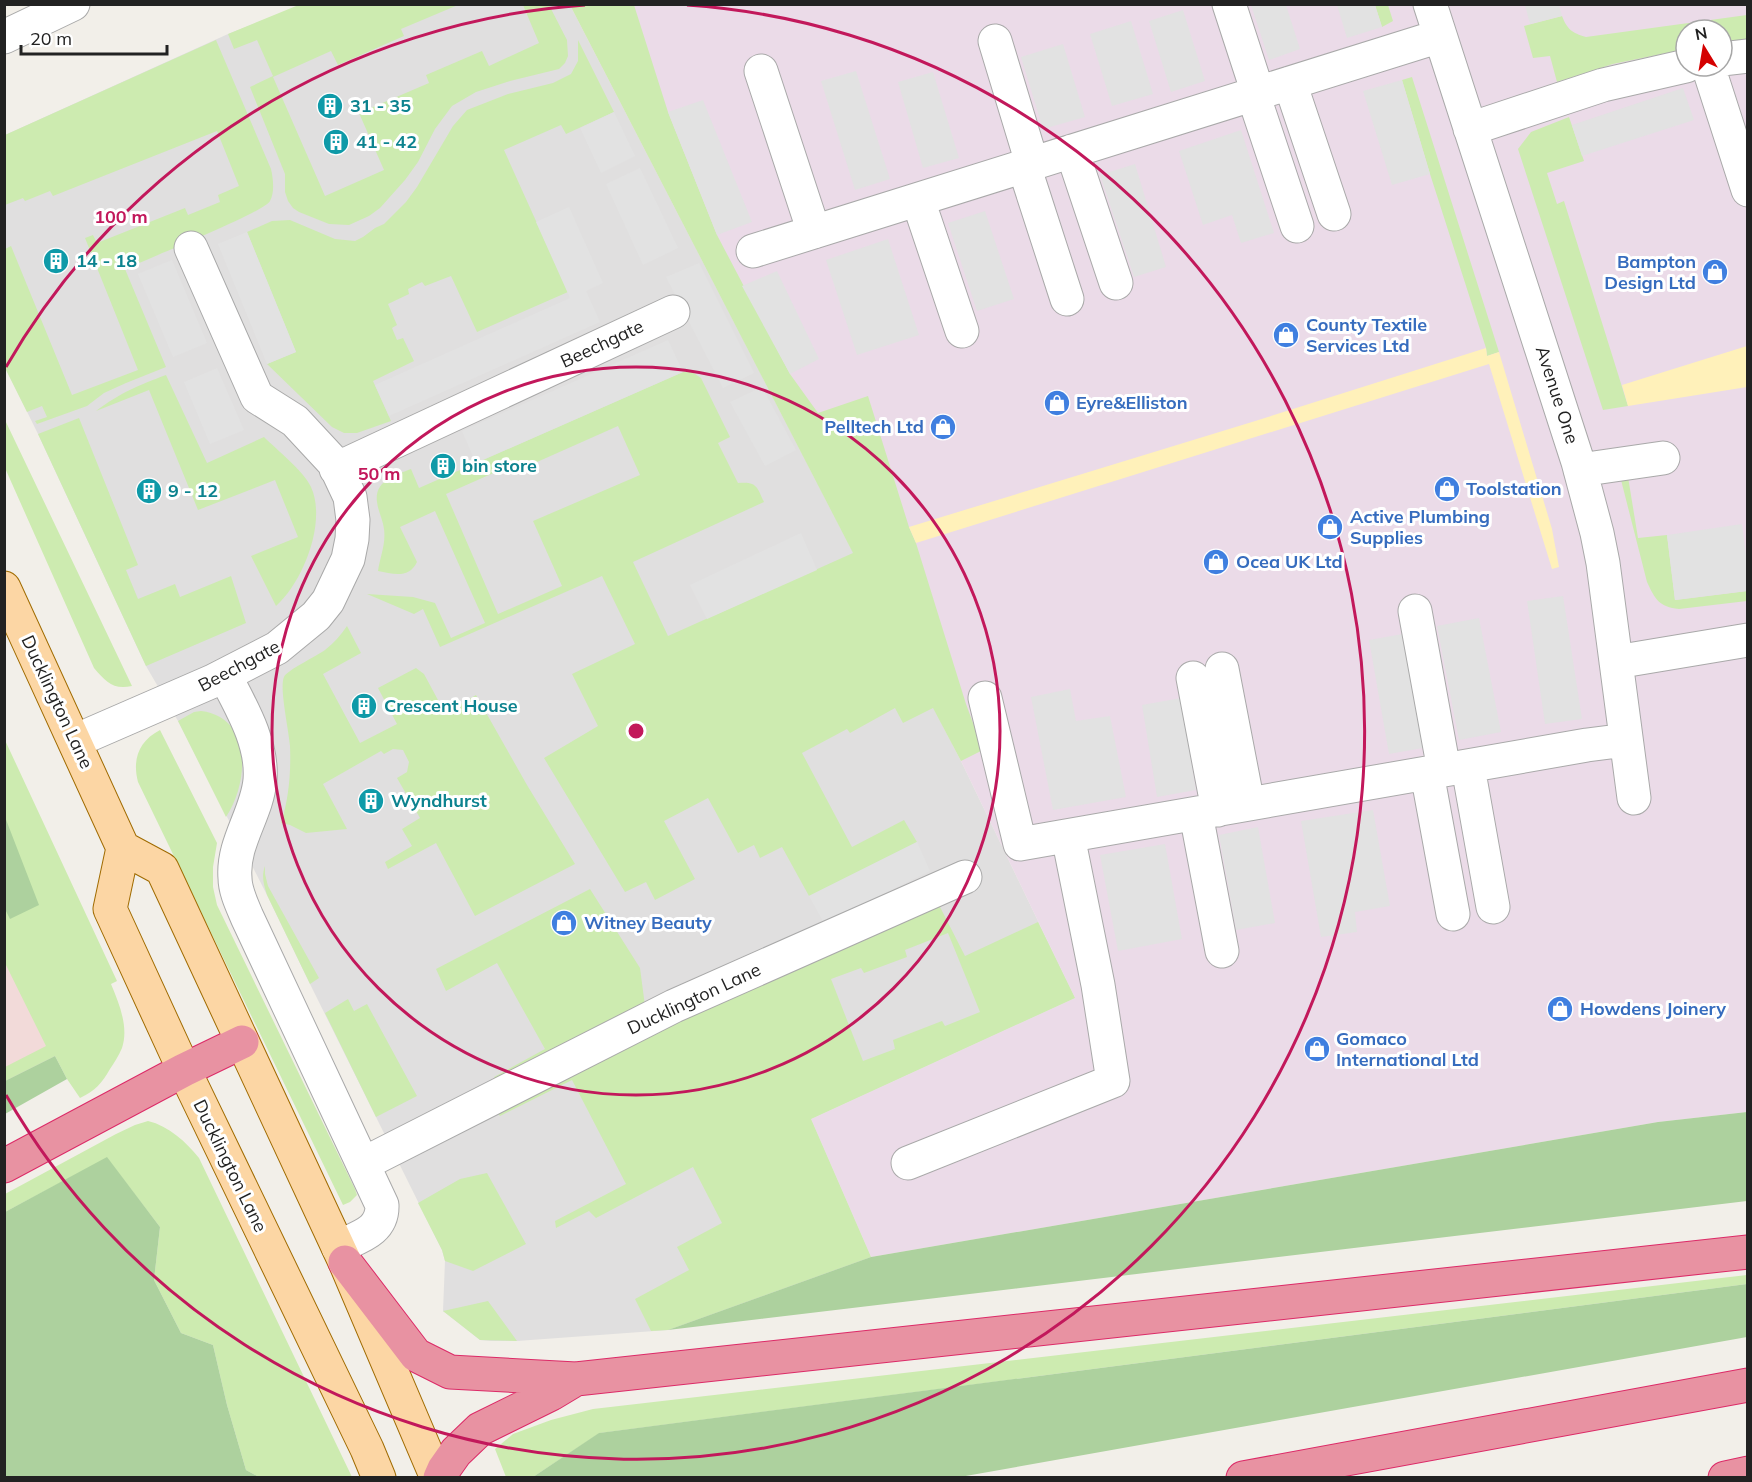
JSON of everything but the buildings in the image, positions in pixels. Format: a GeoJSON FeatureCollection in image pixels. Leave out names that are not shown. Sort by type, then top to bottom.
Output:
{"type":"FeatureCollection","features":[{"type":"Feature","properties":{"kind":"highway"},"geometry":{"type":"LineString","coordinates":[[4,1166],[184,1070],[242,1042]]}},
{"type":"Feature","properties":{"kind":"highway"},"geometry":{"type":"LineString","coordinates":[[341,1255],[416,1355],[450,1372],[576,1379],[1748,1252]]}},
{"type":"Feature","properties":{"kind":"highway"},"geometry":{"type":"LineString","coordinates":[[439,1478],[456,1452],[480,1429],[552,1394],[576,1379]]}},
{"type":"Feature","properties":{"kind":"highway"},"geometry":{"type":"LineString","coordinates":[[1243,1478],[1748,1385]]}},
{"type":"Feature","properties":{"kind":"highway"},"geometry":{"type":"LineString","coordinates":[[1725,1478],[1748,1473]]}},
{"type":"Feature","properties":{"kind":"main road","name":"Ducklington Lane"},"geometry":{"type":"LineString","coordinates":[[4,588],[123,848],[110,909],[184,1070],[379,1478]]}},
{"type":"Feature","properties":{"kind":"main road"},"geometry":{"type":"LineString","coordinates":[[123,848],[162,869],[341,1255],[439,1478]]}},
{"type":"Feature","properties":{"kind":"street"},"geometry":{"type":"LineString","coordinates":[[4,37],[73,4]]}},
{"type":"Feature","properties":{"kind":"street"},"geometry":{"type":"LineString","coordinates":[[1229,4],[1297,226]]}},
{"type":"Feature","properties":{"kind":"street","name":"Avenue One"},"geometry":{"type":"LineString","coordinates":[[1430,4],[1580,470],[1597,533],[1634,798]]}},
{"type":"Feature","properties":{"kind":"street"},"geometry":{"type":"LineString","coordinates":[[753,251],[1440,36]]}},
{"type":"Feature","properties":{"kind":"street"},"geometry":{"type":"LineString","coordinates":[[995,41],[1067,298]]}},
{"type":"Feature","properties":{"kind":"street"},"geometry":{"type":"LineString","coordinates":[[1470,129],[1603,85],[1674,69]]}},
{"type":"Feature","properties":{"kind":"street"},"geometry":{"type":"LineString","coordinates":[[761,71],[814,232]]}},
{"type":"Feature","properties":{"kind":"street"},"geometry":{"type":"LineString","coordinates":[[1712,78],[1748,190]]}},
{"type":"Feature","properties":{"kind":"street"},"geometry":{"type":"LineString","coordinates":[[1290,83],[1334,214]]}},
{"type":"Feature","properties":{"kind":"street"},"geometry":{"type":"LineString","coordinates":[[1072,151],[1116,283]]}},
{"type":"Feature","properties":{"kind":"street"},"geometry":{"type":"LineString","coordinates":[[918,200],[962,331]]}},
{"type":"Feature","properties":{"kind":"street","name":"Beechgate"},"geometry":{"type":"LineString","coordinates":[[75,741],[225,676],[277,648],[316,616],[330,597],[348,559],[353,520],[351,497],[334,462],[295,421],[257,396],[191,248]]}},
{"type":"Feature","properties":{"kind":"street","name":"Beechgate"},"geometry":{"type":"LineString","coordinates":[[336,469],[673,312]]}},
{"type":"Feature","properties":{"kind":"street"},"geometry":{"type":"LineString","coordinates":[[1580,470],[1663,458]]}},
{"type":"Feature","properties":{"kind":"street"},"geometry":{"type":"LineString","coordinates":[[1415,611],[1447,770],[1493,907]]}},
{"type":"Feature","properties":{"kind":"street"},"geometry":{"type":"LineString","coordinates":[[1616,662],[1748,640]]}},
{"type":"Feature","properties":{"kind":"street"},"geometry":{"type":"LineString","coordinates":[[1207,674],[1221,809],[1222,951]]}},
{"type":"Feature","properties":{"kind":"street"},"geometry":{"type":"LineString","coordinates":[[225,676],[246,716],[260,766],[258,793],[234,866],[237,891],[247,917],[382,1205],[382,1219],[341,1255]]}},
{"type":"Feature","properties":{"kind":"street"},"geometry":{"type":"LineString","coordinates":[[985,698],[1020,844],[1626,740]]}},
{"type":"Feature","properties":{"kind":"street"},"geometry":{"type":"LineString","coordinates":[[1447,770],[1453,914]]}},
{"type":"Feature","properties":{"kind":"street"},"geometry":{"type":"LineString","coordinates":[[908,1162],[1113,1081],[1098,985],[1068,836]]}},
{"type":"Feature","properties":{"kind":"street","name":"Ducklington Lane"},"geometry":{"type":"LineString","coordinates":[[363,1164],[674,1006],[965,877]]}},
{"type":"Feature","properties":{"kind":"shaded area"},"geometry":{"type":"Polygon","coordinates":[[[301,5],[570,5],[961,761],[1075,998],[811,1119],[871,1257],[668,1330],[491,1341],[480,1340],[443,1311],[445,1261],[442,1250],[267,895],[178,721],[146,666],[5,367],[5,135],[228,34],[301,5]]]}},
{"type":"Feature","properties":{"kind":"shaded area"},"geometry":{"type":"Polygon","coordinates":[[[570,5],[1747,5],[1747,1112],[1658,1122],[871,1257],[811,1119],[1075,998],[961,761],[570,5]]]}},
{"type":"Feature","properties":{"kind":"shaded area"},"geometry":{"type":"Polygon","coordinates":[[[1251,5],[1286,5],[1300,49],[1269,60],[1251,5]]]}},
{"type":"Feature","properties":{"kind":"shaded area"},"geometry":{"type":"Polygon","coordinates":[[[1337,5],[1375,5],[1382,27],[1347,38],[1337,5]]]}},
{"type":"Feature","properties":{"kind":"shaded area"},"geometry":{"type":"Polygon","coordinates":[[[1525,5],[1559,5],[1562,16],[1530,24],[1525,5]]]}},
{"type":"Feature","properties":{"kind":"shaded area"},"geometry":{"type":"Polygon","coordinates":[[[1183,10],[1205,81],[1171,92],[1149,21],[1183,10]]]}},
{"type":"Feature","properties":{"kind":"shaded area"},"geometry":{"type":"Polygon","coordinates":[[[1131,21],[1153,94],[1112,106],[1090,34],[1131,21]]]}},
{"type":"Feature","properties":{"kind":"shaded area"},"geometry":{"type":"Polygon","coordinates":[[[1063,44],[1085,117],[1043,129],[1021,57],[1063,44]]]}},
{"type":"Feature","properties":{"kind":"shaded area"},"geometry":{"type":"Polygon","coordinates":[[[856,71],[890,179],[855,190],[821,81],[856,71]]]}},
{"type":"Feature","properties":{"kind":"shaded area"},"geometry":{"type":"Polygon","coordinates":[[[933,72],[959,158],[923,168],[898,82],[933,72]]]}},
{"type":"Feature","properties":{"kind":"shaded area"},"geometry":{"type":"Polygon","coordinates":[[[1402,80],[1430,174],[1392,185],[1363,91],[1402,80]]]}},
{"type":"Feature","properties":{"kind":"shaded area"},"geometry":{"type":"Polygon","coordinates":[[[1683,88],[1694,120],[1582,156],[1572,125],[1683,88]]]}},
{"type":"Feature","properties":{"kind":"shaded area"},"geometry":{"type":"Polygon","coordinates":[[[703,100],[752,222],[717,235],[668,112],[703,100]]]}},
{"type":"Feature","properties":{"kind":"shaded area"},"geometry":{"type":"Polygon","coordinates":[[[614,112],[635,156],[601,173],[580,128],[614,112]]]}},
{"type":"Feature","properties":{"kind":"shaded area"},"geometry":{"type":"Polygon","coordinates":[[[1241,130],[1274,233],[1241,243],[1232,215],[1203,225],[1179,151],[1241,130]]]}},
{"type":"Feature","properties":{"kind":"shaded area"},"geometry":{"type":"Polygon","coordinates":[[[1135,164],[1166,267],[1134,277],[1100,175],[1135,164]]]}},
{"type":"Feature","properties":{"kind":"shaded area"},"geometry":{"type":"Polygon","coordinates":[[[640,168],[678,248],[643,265],[606,184],[640,168]]]}},
{"type":"Feature","properties":{"kind":"shaded area"},"geometry":{"type":"Polygon","coordinates":[[[569,207],[603,283],[586,291],[600,322],[389,416],[375,385],[570,298],[536,222],[569,207]]]}},
{"type":"Feature","properties":{"kind":"shaded area"},"geometry":{"type":"Polygon","coordinates":[[[985,211],[1014,299],[977,311],[948,223],[985,211]]]}},
{"type":"Feature","properties":{"kind":"shaded area"},"geometry":{"type":"Polygon","coordinates":[[[247,232],[296,352],[267,364],[218,244],[247,232]]]}},
{"type":"Feature","properties":{"kind":"shaded area"},"geometry":{"type":"Polygon","coordinates":[[[888,239],[919,335],[857,355],[826,260],[888,239]]]}},
{"type":"Feature","properties":{"kind":"shaded area"},"geometry":{"type":"Polygon","coordinates":[[[172,260],[207,343],[173,357],[138,274],[172,260]]]}},
{"type":"Feature","properties":{"kind":"shaded area"},"geometry":{"type":"Polygon","coordinates":[[[699,263],[754,373],[723,388],[666,277],[699,263]]]}},
{"type":"Feature","properties":{"kind":"shaded area"},"geometry":{"type":"Polygon","coordinates":[[[777,271],[819,359],[790,374],[742,286],[777,271]]]}},
{"type":"Feature","properties":{"kind":"shaded area"},"geometry":{"type":"Polygon","coordinates":[[[668,340],[683,372],[476,463],[462,431],[668,340]]]}},
{"type":"Feature","properties":{"kind":"shaded area"},"geometry":{"type":"Polygon","coordinates":[[[217,368],[244,430],[210,444],[184,382],[217,368]]]}},
{"type":"Feature","properties":{"kind":"shaded area"},"geometry":{"type":"Polygon","coordinates":[[[762,387],[796,450],[765,466],[730,402],[762,387]]]}},
{"type":"Feature","properties":{"kind":"shaded area"},"geometry":{"type":"Polygon","coordinates":[[[1742,524],[1747,562],[1747,591],[1675,600],[1667,535],[1742,524]]]}},
{"type":"Feature","properties":{"kind":"shaded area"},"geometry":{"type":"Polygon","coordinates":[[[801,533],[817,570],[707,619],[690,585],[801,533]]]}},
{"type":"Feature","properties":{"kind":"shaded area"},"geometry":{"type":"Polygon","coordinates":[[[1563,596],[1582,719],[1545,724],[1527,601],[1563,596]]]}},
{"type":"Feature","properties":{"kind":"shaded area"},"geometry":{"type":"Polygon","coordinates":[[[1479,618],[1501,732],[1459,740],[1437,626],[1479,618]]]}},
{"type":"Feature","properties":{"kind":"shaded area"},"geometry":{"type":"Polygon","coordinates":[[[1408,633],[1428,747],[1389,754],[1369,640],[1408,633]]]}},
{"type":"Feature","properties":{"kind":"shaded area"},"geometry":{"type":"Polygon","coordinates":[[[1070,689],[1076,721],[1110,716],[1126,797],[1053,810],[1031,697],[1070,689]]]}},
{"type":"Feature","properties":{"kind":"shaded area"},"geometry":{"type":"Polygon","coordinates":[[[1181,698],[1196,790],[1157,797],[1142,705],[1181,698]]]}},
{"type":"Feature","properties":{"kind":"shaded area"},"geometry":{"type":"Polygon","coordinates":[[[1373,810],[1390,906],[1355,912],[1357,932],[1321,937],[1301,821],[1373,810]]]}},
{"type":"Feature","properties":{"kind":"shaded area"},"geometry":{"type":"Polygon","coordinates":[[[4,817],[55,1056],[5,1081],[4,1081],[4,817]]]}},
{"type":"Feature","properties":{"kind":"shaded area"},"geometry":{"type":"Polygon","coordinates":[[[1258,827],[1275,923],[1236,930],[1219,835],[1258,827]]]}},
{"type":"Feature","properties":{"kind":"shaded area"},"geometry":{"type":"Polygon","coordinates":[[[917,842],[930,871],[824,923],[809,896],[917,842]]]}},
{"type":"Feature","properties":{"kind":"shaded area"},"geometry":{"type":"Polygon","coordinates":[[[1165,844],[1182,939],[1118,951],[1100,855],[1165,844]]]}},
{"type":"Feature","properties":{"kind":"green space"},"geometry":{"type":"Polygon","coordinates":[[[301,4],[458,5],[401,29],[404,36],[338,65],[331,51],[273,77],[325,196],[384,170],[359,113],[429,83],[426,75],[482,51],[489,66],[539,43],[523,5],[549,5],[567,40],[568,56],[559,69],[476,92],[452,106],[435,129],[418,162],[380,208],[349,225],[329,224],[299,212],[288,201],[285,192],[285,174],[250,87],[273,76],[257,40],[234,49],[228,34],[301,4]]]}},
{"type":"Feature","properties":{"kind":"green space"},"geometry":{"type":"Polygon","coordinates":[[[570,5],[634,5],[668,112],[717,235],[790,374],[818,413],[868,396],[966,704],[983,750],[961,761],[933,708],[903,723],[895,708],[850,733],[847,729],[802,753],[852,847],[904,820],[917,842],[809,896],[782,847],[760,858],[754,845],[738,853],[708,798],[664,821],[695,879],[655,900],[646,882],[625,892],[544,758],[598,726],[572,674],[635,644],[602,576],[440,647],[423,609],[414,614],[367,594],[413,597],[435,603],[451,638],[485,623],[435,511],[400,527],[417,562],[414,567],[400,574],[378,571],[384,545],[377,495],[382,484],[411,469],[419,488],[683,372],[692,372],[701,378],[730,437],[718,443],[738,483],[749,483],[756,486],[764,502],[633,562],[668,636],[853,553],[570,5]],[[618,426],[510,474],[507,467],[446,494],[498,614],[562,586],[533,521],[640,475],[618,426]]]}},
{"type":"Feature","properties":{"kind":"green space"},"geometry":{"type":"Polygon","coordinates":[[[1375,5],[1388,5],[1393,21],[1382,27],[1375,5]]]}},
{"type":"Feature","properties":{"kind":"green space"},"geometry":{"type":"Polygon","coordinates":[[[1747,15],[1747,40],[1734,42],[1734,18],[1725,18],[1747,15]]]}},
{"type":"Feature","properties":{"kind":"green space"},"geometry":{"type":"Polygon","coordinates":[[[1562,16],[1571,30],[1586,37],[1674,25],[1674,51],[1613,64],[1557,82],[1550,56],[1533,58],[1524,26],[1562,16]]]}},
{"type":"Feature","properties":{"kind":"green space"},"geometry":{"type":"Polygon","coordinates":[[[216,40],[271,169],[272,197],[263,207],[248,215],[125,269],[166,367],[104,393],[87,406],[37,424],[35,421],[47,417],[42,406],[27,412],[5,368],[5,249],[11,246],[72,395],[138,370],[85,238],[93,235],[97,243],[185,208],[188,215],[220,202],[218,195],[239,186],[217,131],[53,196],[50,191],[25,201],[23,198],[5,205],[5,135],[216,40]]]}},
{"type":"Feature","properties":{"kind":"green space"},"geometry":{"type":"Polygon","coordinates":[[[578,40],[614,112],[566,134],[561,125],[504,150],[568,292],[477,332],[451,276],[425,286],[422,282],[408,289],[409,294],[388,304],[397,325],[392,328],[397,340],[403,338],[414,361],[373,381],[391,421],[357,433],[344,433],[332,427],[267,364],[296,352],[247,232],[272,221],[290,220],[335,239],[355,241],[363,237],[384,224],[406,202],[453,126],[467,110],[508,94],[553,83],[571,74],[578,61],[578,40]]]}},
{"type":"Feature","properties":{"kind":"green space"},"geometry":{"type":"Polygon","coordinates":[[[1412,77],[1499,352],[1487,356],[1402,80],[1412,77]]]}},
{"type":"Feature","properties":{"kind":"green space"},"geometry":{"type":"Polygon","coordinates":[[[1569,117],[1584,161],[1547,173],[1557,204],[1564,201],[1628,406],[1603,410],[1518,149],[1531,132],[1569,117]]]}},
{"type":"Feature","properties":{"kind":"green space"},"geometry":{"type":"Polygon","coordinates":[[[166,375],[207,463],[264,437],[296,467],[311,487],[316,517],[310,551],[295,582],[276,606],[251,556],[298,537],[275,480],[198,510],[149,390],[96,411],[130,390],[166,375]]]}},
{"type":"Feature","properties":{"kind":"green space"},"geometry":{"type":"Polygon","coordinates":[[[79,418],[138,565],[126,570],[138,599],[175,584],[180,597],[231,576],[246,623],[146,666],[38,434],[79,418]]]}},
{"type":"Feature","properties":{"kind":"green space"},"geometry":{"type":"Polygon","coordinates":[[[5,420],[132,686],[120,687],[110,684],[94,668],[5,468],[5,420]]]}},
{"type":"Feature","properties":{"kind":"green space"},"geometry":{"type":"Polygon","coordinates":[[[1620,476],[1628,477],[1638,538],[1667,535],[1675,600],[1747,591],[1747,601],[1679,609],[1658,601],[1647,582],[1620,476]]]}},
{"type":"Feature","properties":{"kind":"green space"},"geometry":{"type":"Polygon","coordinates":[[[347,626],[361,653],[323,674],[360,743],[397,724],[378,688],[416,668],[424,674],[445,713],[476,695],[575,864],[475,916],[436,843],[388,869],[385,862],[412,846],[402,829],[420,818],[397,778],[407,772],[409,762],[403,750],[393,749],[384,754],[381,751],[323,784],[347,829],[306,833],[281,823],[288,795],[290,765],[283,690],[284,677],[325,650],[347,626]]]}},
{"type":"Feature","properties":{"kind":"green space"},"geometry":{"type":"Polygon","coordinates":[[[201,711],[218,716],[230,725],[238,738],[242,754],[239,787],[226,817],[178,721],[194,712],[201,711]]]}},
{"type":"Feature","properties":{"kind":"green space"},"geometry":{"type":"Polygon","coordinates":[[[160,730],[217,843],[213,867],[213,887],[217,905],[355,1189],[357,1195],[343,1205],[138,782],[136,766],[139,752],[142,745],[160,730]]]}},
{"type":"Feature","properties":{"kind":"green space"},"geometry":{"type":"Polygon","coordinates":[[[4,738],[117,981],[111,984],[124,1024],[122,1048],[101,1082],[80,1098],[55,1056],[5,1081],[5,1067],[46,1046],[5,963],[4,738]]]}},
{"type":"Feature","properties":{"kind":"green space"},"geometry":{"type":"Polygon","coordinates":[[[5,817],[39,905],[10,919],[4,907],[5,817]]]}},
{"type":"Feature","properties":{"kind":"green space"},"geometry":{"type":"Polygon","coordinates":[[[265,866],[268,886],[319,978],[310,984],[267,895],[263,877],[265,866]]]}},
{"type":"Feature","properties":{"kind":"green space"},"geometry":{"type":"Polygon","coordinates":[[[590,889],[640,968],[645,1006],[498,1084],[494,1077],[545,1049],[497,963],[446,991],[436,969],[590,889]]]}},
{"type":"Feature","properties":{"kind":"green space"},"geometry":{"type":"Polygon","coordinates":[[[939,905],[965,956],[1038,922],[1075,998],[811,1119],[871,1257],[668,1330],[651,1331],[635,1299],[689,1270],[677,1247],[722,1223],[693,1167],[596,1218],[589,1211],[556,1228],[555,1221],[626,1184],[572,1080],[500,1116],[496,1111],[611,1050],[939,905]],[[948,933],[905,950],[907,957],[864,973],[861,968],[831,979],[863,1061],[895,1049],[893,1040],[942,1021],[945,1026],[980,1012],[948,933]]]}},
{"type":"Feature","properties":{"kind":"green space"},"geometry":{"type":"Polygon","coordinates":[[[348,999],[354,1011],[367,1004],[417,1096],[376,1117],[325,1013],[348,999]]]}},
{"type":"Feature","properties":{"kind":"green space"},"geometry":{"type":"Polygon","coordinates":[[[55,1056],[67,1079],[5,1114],[5,1081],[55,1056]]]}},
{"type":"Feature","properties":{"kind":"green space"},"geometry":{"type":"Polygon","coordinates":[[[1747,1112],[1747,1201],[668,1330],[871,1257],[1658,1122],[1747,1112]]]}},
{"type":"Feature","properties":{"kind":"green space"},"geometry":{"type":"Polygon","coordinates":[[[148,1121],[176,1135],[199,1158],[352,1477],[259,1477],[246,1470],[213,1345],[181,1333],[154,1280],[160,1227],[107,1158],[5,1212],[5,1194],[116,1134],[148,1121]]]}},
{"type":"Feature","properties":{"kind":"green space"},"geometry":{"type":"Polygon","coordinates":[[[107,1157],[160,1227],[154,1280],[181,1333],[213,1345],[246,1470],[259,1477],[5,1477],[5,1212],[107,1157]]]}},
{"type":"Feature","properties":{"kind":"green space"},"geometry":{"type":"Polygon","coordinates":[[[487,1173],[526,1244],[473,1271],[445,1261],[442,1250],[418,1203],[460,1179],[487,1173]]]}},
{"type":"Feature","properties":{"kind":"green space"},"geometry":{"type":"Polygon","coordinates":[[[1747,1275],[1747,1284],[600,1433],[533,1477],[506,1477],[495,1449],[513,1434],[551,1420],[593,1409],[1747,1275]]]}},
{"type":"Feature","properties":{"kind":"green space"},"geometry":{"type":"Polygon","coordinates":[[[1747,1284],[1747,1337],[960,1477],[533,1477],[599,1433],[1747,1284]]]}},
{"type":"Feature","properties":{"kind":"green space"},"geometry":{"type":"Polygon","coordinates":[[[488,1301],[517,1341],[480,1340],[443,1311],[488,1301]]]}},
{"type":"Feature","properties":{"kind":"sand"},"geometry":{"type":"Polygon","coordinates":[[[1747,346],[1747,387],[1628,406],[1622,385],[1747,346]]]}},
{"type":"Feature","properties":{"kind":"sand"},"geometry":{"type":"Polygon","coordinates":[[[1486,348],[1487,356],[1499,352],[1552,529],[1559,567],[1552,569],[1489,364],[916,543],[909,527],[1252,422],[1486,348]]]}},
{"type":"Feature","properties":{"kind":"place","name":"31 - 35"},"geometry":{"type":"Point","coordinates":[330,106]}},
{"type":"Feature","properties":{"kind":"place","name":"41 - 42"},"geometry":{"type":"Point","coordinates":[336,142]}},
{"type":"Feature","properties":{"kind":"place","name":"14 - 18"},"geometry":{"type":"Point","coordinates":[56,261]}},
{"type":"Feature","properties":{"kind":"place","name":"Bampton Design Ltd"},"geometry":{"type":"Point","coordinates":[1715,272]}},
{"type":"Feature","properties":{"kind":"place","name":"County Textile Services Ltd"},"geometry":{"type":"Point","coordinates":[1286,335]}},
{"type":"Feature","properties":{"kind":"place","name":"Eyre&Elliston"},"geometry":{"type":"Point","coordinates":[1057,403]}},
{"type":"Feature","properties":{"kind":"place","name":"Pelltech Ltd"},"geometry":{"type":"Point","coordinates":[943,427]}},
{"type":"Feature","properties":{"kind":"place","name":"bin store"},"geometry":{"type":"Point","coordinates":[443,466]}},
{"type":"Feature","properties":{"kind":"place","name":"Toolstation"},"geometry":{"type":"Point","coordinates":[1447,489]}},
{"type":"Feature","properties":{"kind":"place","name":"9 - 12"},"geometry":{"type":"Point","coordinates":[149,491]}},
{"type":"Feature","properties":{"kind":"place","name":"Active Plumbing Supplies"},"geometry":{"type":"Point","coordinates":[1330,527]}},
{"type":"Feature","properties":{"kind":"place","name":"Ocea UK Ltd"},"geometry":{"type":"Point","coordinates":[1216,562]}},
{"type":"Feature","properties":{"kind":"place","name":"Crescent House"},"geometry":{"type":"Point","coordinates":[364,706]}},
{"type":"Feature","properties":{"kind":"place","name":"Wyndhurst"},"geometry":{"type":"Point","coordinates":[371,801]}},
{"type":"Feature","properties":{"kind":"place","name":"Witney Beauty"},"geometry":{"type":"Point","coordinates":[564,923]}},
{"type":"Feature","properties":{"kind":"place","name":"Howdens Joinery"},"geometry":{"type":"Point","coordinates":[1560,1009]}},
{"type":"Feature","properties":{"kind":"place","name":"Gomaco International Ltd"},"geometry":{"type":"Point","coordinates":[1317,1049]}}]}
